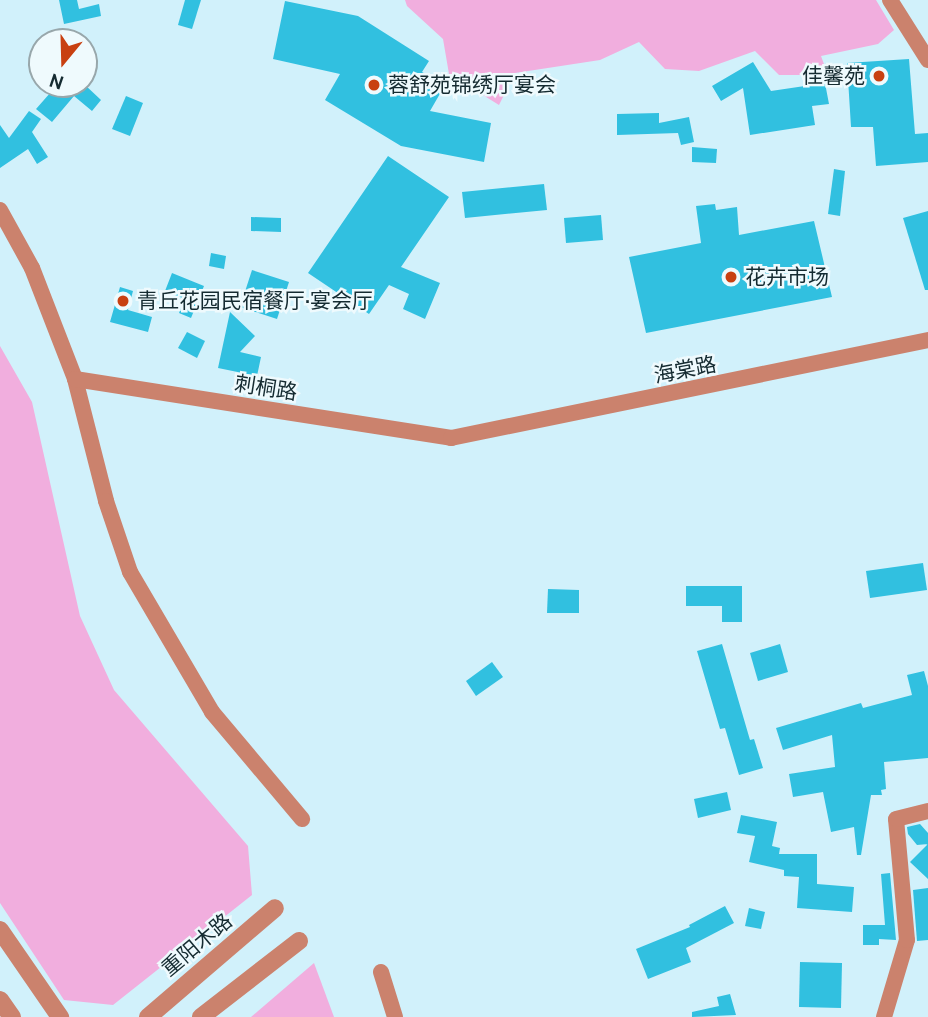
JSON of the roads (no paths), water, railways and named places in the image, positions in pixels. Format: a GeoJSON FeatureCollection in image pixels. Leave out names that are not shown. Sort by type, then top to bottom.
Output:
{"type":"FeatureCollection","features":[{"type":"Feature","properties":{"kind":"street"},"geometry":{"type":"LineString","coordinates":[[890,0],[928,60]]}},
{"type":"Feature","properties":{"kind":"street"},"geometry":{"type":"LineString","coordinates":[[0,210],[32,268],[75,379],[106,501],[130,572],[212,712],[302,819]]}},
{"type":"Feature","properties":{"kind":"street","name":"海棠路"},"geometry":{"type":"LineString","coordinates":[[451,439],[928,340]]}},
{"type":"Feature","properties":{"kind":"street","name":"刺桐路"},"geometry":{"type":"LineString","coordinates":[[75,379],[451,439]]}},
{"type":"Feature","properties":{"kind":"street"},"geometry":{"type":"LineString","coordinates":[[884,1017],[906,940],[896,819],[928,811]]}},
{"type":"Feature","properties":{"kind":"street","name":"重阳木路"},"geometry":{"type":"LineString","coordinates":[[148,1017],[275,908]]}},
{"type":"Feature","properties":{"kind":"street"},"geometry":{"type":"LineString","coordinates":[[0,930],[60,1017]]}},
{"type":"Feature","properties":{"kind":"street"},"geometry":{"type":"LineString","coordinates":[[201,1017],[299,941]]}},
{"type":"Feature","properties":{"kind":"street"},"geometry":{"type":"LineString","coordinates":[[381,972],[395,1017]]}},
{"type":"Feature","properties":{"kind":"street"},"geometry":{"type":"LineString","coordinates":[[0,1000],[12,1017]]}},
{"type":"Feature","properties":{"kind":"place","name":"佳馨苑"},"geometry":{"type":"Point","coordinates":[879,76]}},
{"type":"Feature","properties":{"kind":"place","name":"蓉舒苑锦绣厅宴会"},"geometry":{"type":"Point","coordinates":[374,85]}},
{"type":"Feature","properties":{"kind":"place","name":"花卉市场"},"geometry":{"type":"Point","coordinates":[731,277]}},
{"type":"Feature","properties":{"kind":"place","name":"青丘花园民宿餐厅·宴会厅"},"geometry":{"type":"Point","coordinates":[123,301]}}]}
